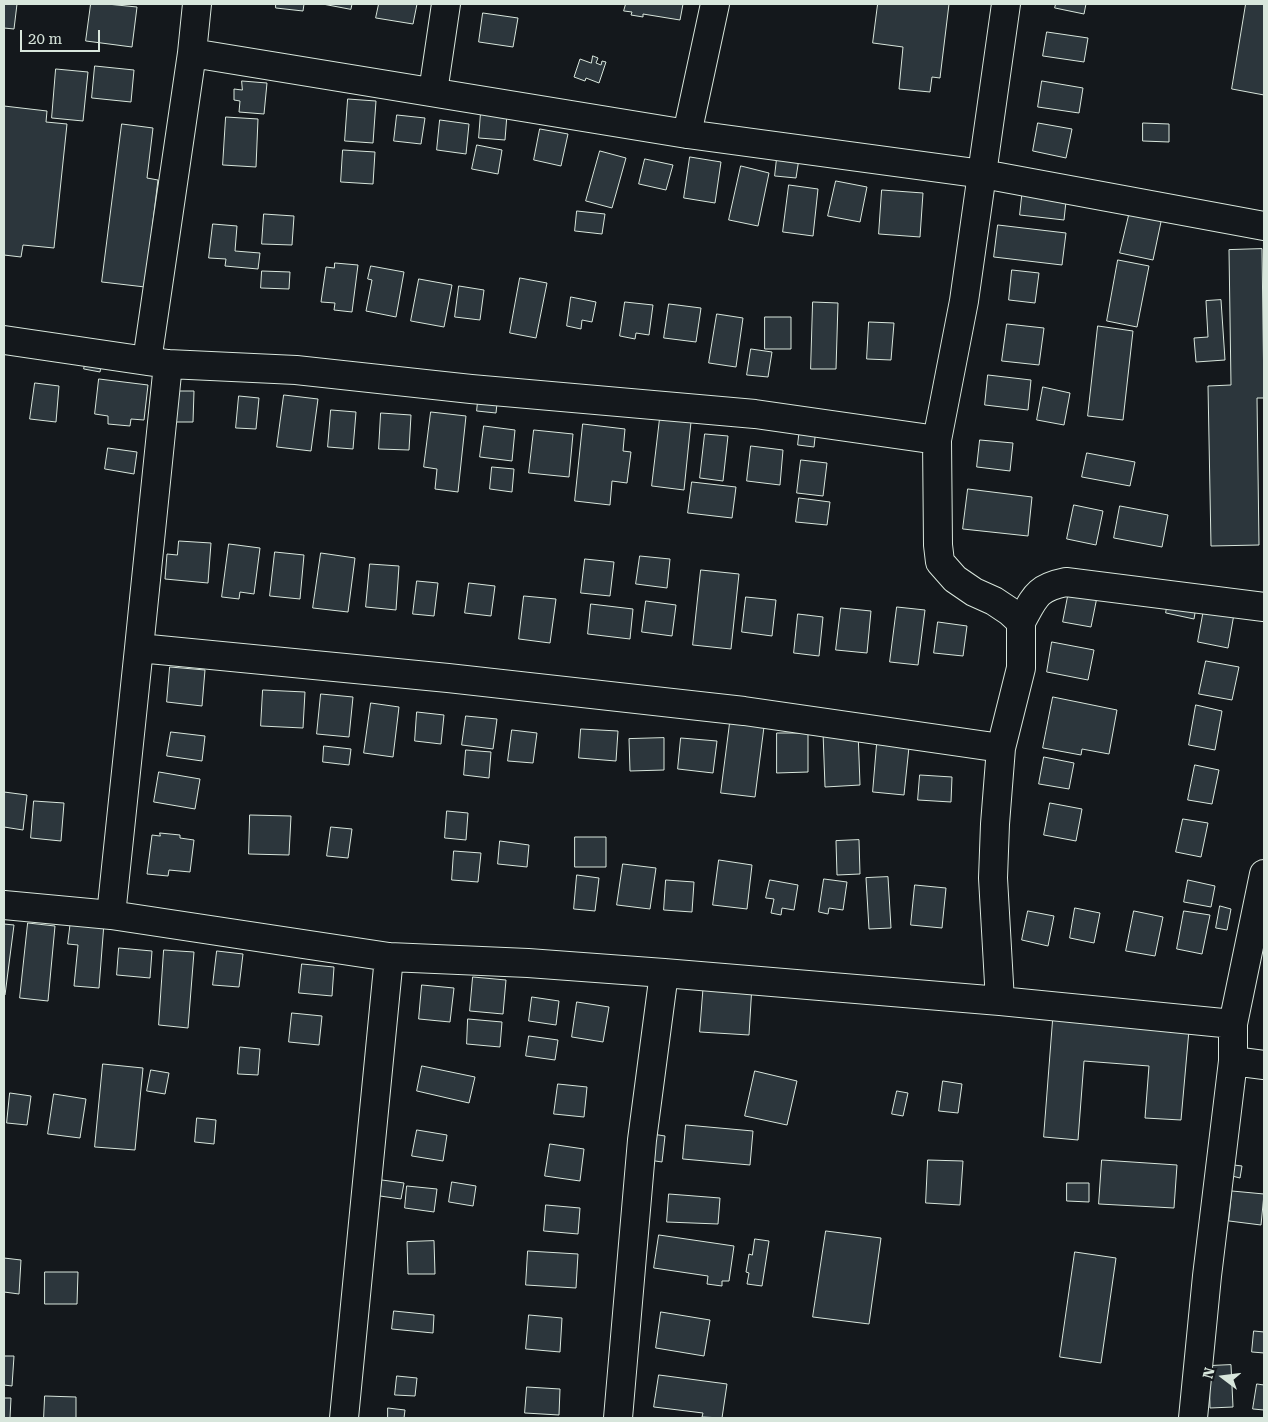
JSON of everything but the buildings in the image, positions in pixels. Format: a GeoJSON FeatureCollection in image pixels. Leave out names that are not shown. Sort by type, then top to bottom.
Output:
{"type":"FeatureCollection","features":[{"type":"Feature","properties":{"kind":"street"},"geometry":{"type":"LineString","coordinates":[[111,915],[139,648],[158,362],[197,4]]}},
{"type":"Feature","properties":{"kind":"street"},"geometry":{"type":"LineString","coordinates":[[432,92],[446,4]]}},
{"type":"Feature","properties":{"kind":"street"},"geometry":{"type":"LineString","coordinates":[[687,134],[715,4]]}},
{"type":"Feature","properties":{"kind":"street"},"geometry":{"type":"LineString","coordinates":[[1006,4],[964,300],[937,440],[938,545],[940,562],[955,579],[1002,606],[1021,622]]}},
{"type":"Feature","properties":{"kind":"street"},"geometry":{"type":"LineString","coordinates":[[192,53],[687,134],[983,174],[1264,226]]}},
{"type":"Feature","properties":{"kind":"street"},"geometry":{"type":"LineString","coordinates":[[4,340],[158,362],[296,370],[471,389],[755,414],[937,440]]}},
{"type":"Feature","properties":{"kind":"street"},"geometry":{"type":"LineString","coordinates":[[1000,1000],[993,878],[1001,748],[1020,668],[1021,622],[1035,596],[1049,585],[1066,582],[1264,607]]}},
{"type":"Feature","properties":{"kind":"street"},"geometry":{"type":"LineString","coordinates":[[139,648],[448,678],[744,711],[1001,748]]}},
{"type":"Feature","properties":{"kind":"street"},"geometry":{"type":"LineString","coordinates":[[1193,1418],[1233,1061],[1233,1024],[1264,874]]}},
{"type":"Feature","properties":{"kind":"street"},"geometry":{"type":"LineString","coordinates":[[4,905],[111,915],[389,957],[528,963],[664,973],[1000,1000],[1233,1024]]}},
{"type":"Feature","properties":{"kind":"street"},"geometry":{"type":"LineString","coordinates":[[344,1418],[389,957]]}},
{"type":"Feature","properties":{"kind":"street"},"geometry":{"type":"LineString","coordinates":[[618,1418],[642,1140],[664,973]]}},
{"type":"Feature","properties":{"kind":"street"},"geometry":{"type":"LineString","coordinates":[[1233,1061],[1264,1065]]}}]}
